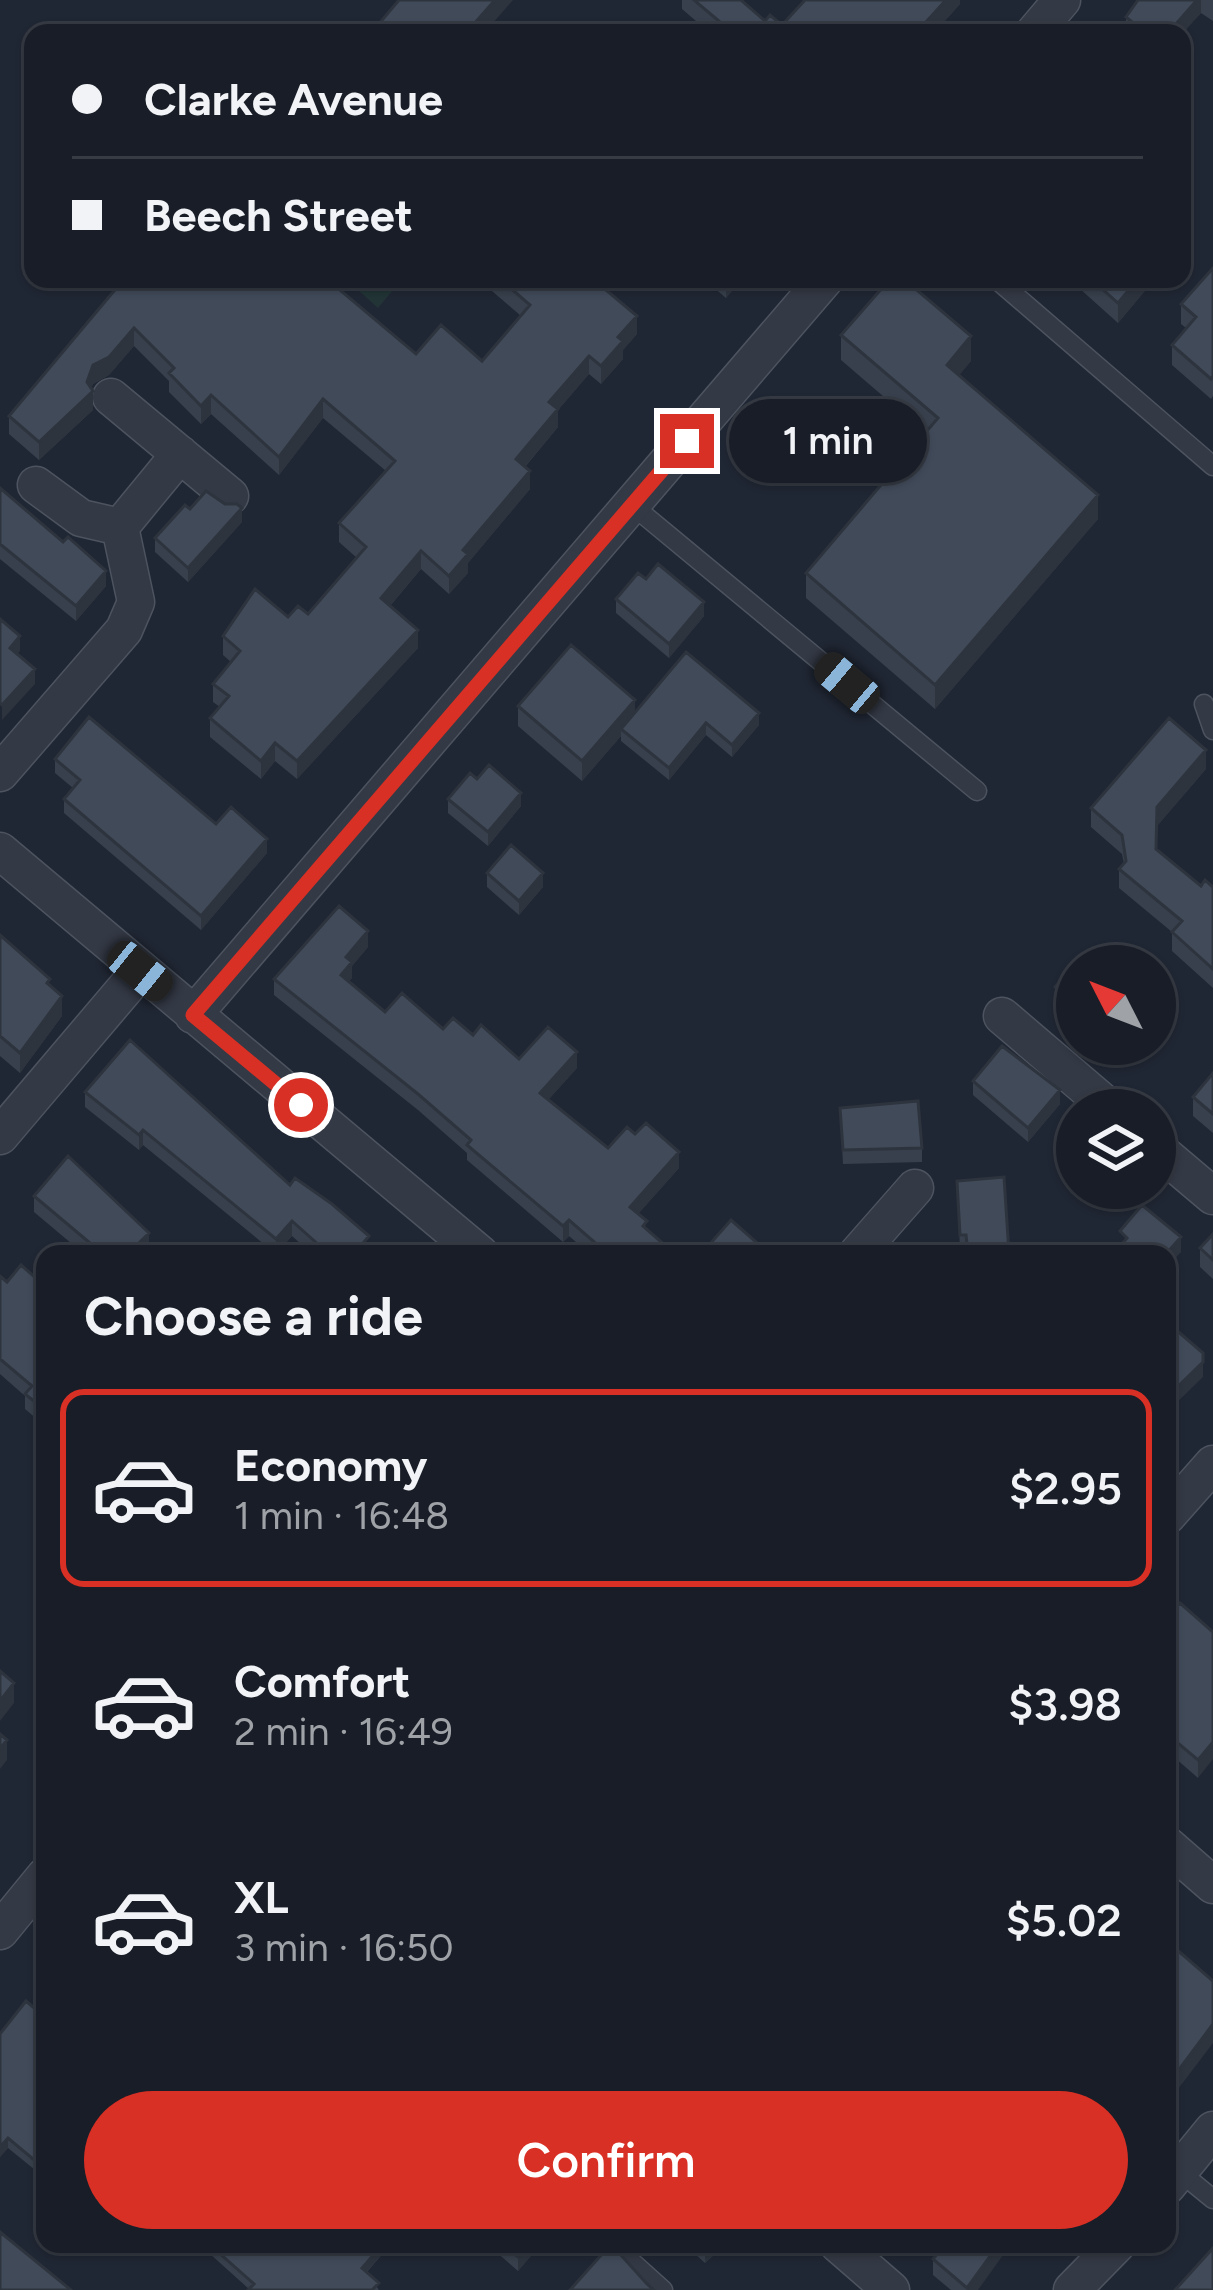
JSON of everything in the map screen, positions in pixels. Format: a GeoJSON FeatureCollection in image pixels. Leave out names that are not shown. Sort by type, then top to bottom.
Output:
{"type":"FeatureCollection","features":[{"type":"Feature","properties":{"kind":"street"},"geometry":{"type":"LineString","coordinates":[[193,1015],[817,288]]}},
{"type":"Feature","properties":{"kind":"street"},"geometry":{"type":"LineString","coordinates":[[111,397],[230,496]]}},
{"type":"Feature","properties":{"kind":"street"},"geometry":{"type":"LineString","coordinates":[[120,527],[180,454]]}},
{"type":"Feature","properties":{"kind":"street"},"geometry":{"type":"LineString","coordinates":[[36,485],[81,518],[120,527]]}},
{"type":"Feature","properties":{"kind":"street"},"geometry":{"type":"LineString","coordinates":[[0,773],[124,630],[136,602],[120,527]]}},
{"type":"Feature","properties":{"kind":"street"},"geometry":{"type":"LineString","coordinates":[[0,850],[469,1245]]}},
{"type":"Feature","properties":{"kind":"street"},"geometry":{"type":"LineString","coordinates":[[0,1136],[140,971]]}},
{"type":"Feature","properties":{"kind":"street"},"geometry":{"type":"LineString","coordinates":[[1002,1016],[1087,1089]]}},
{"type":"Feature","properties":{"kind":"street"},"geometry":{"type":"LineString","coordinates":[[1176,1165],[1213,1196]]}},
{"type":"Feature","properties":{"kind":"street"},"geometry":{"type":"LineString","coordinates":[[865,1245],[915,1189]]}},
{"type":"Feature","properties":{"kind":"street"},"geometry":{"type":"LineString","coordinates":[[1176,1506],[1213,1464]]}},
{"type":"Feature","properties":{"kind":"street"},"geometry":{"type":"LineString","coordinates":[[1176,1853],[1213,1885]]}},
{"type":"Feature","properties":{"kind":"street"},"geometry":{"type":"LineString","coordinates":[[0,1931],[36,1887]]}},
{"type":"Feature","properties":{"kind":"street"},"geometry":{"type":"LineString","coordinates":[[1176,2168],[1213,2130]]}},
{"type":"Feature","properties":{"kind":"street"},"geometry":{"type":"LineString","coordinates":[[848,2253],[891,2290]]}},
{"type":"Feature","properties":{"kind":"lane"},"geometry":{"type":"LineString","coordinates":[[1007,288],[1213,466]]}},
{"type":"Feature","properties":{"kind":"lane"},"geometry":{"type":"LineString","coordinates":[[632,506],[977,791]]}},
{"type":"Feature","properties":{"kind":"lane"},"geometry":{"type":"LineString","coordinates":[[1204,704],[1213,730]]}},
{"type":"Feature","properties":{"kind":"lane"},"geometry":{"type":"LineString","coordinates":[[1176,2176],[1213,2199]]}},
{"type":"Feature","properties":{"kind":"lane"},"geometry":{"type":"LineString","coordinates":[[622,2253],[663,2290]]}},
{"type":"Feature","properties":{"kind":"shaded area"},"geometry":{"type":"Polygon","coordinates":[[[356,288],[395,288],[378,308],[356,288]]]}},
{"type":"Feature","properties":{"kind":"building"},"geometry":{"type":"Polygon","coordinates":[[[399,0],[495,0],[474,24],[379,24],[399,0]]]}},
{"type":"Feature","properties":{"kind":"building"},"geometry":{"type":"Polygon","coordinates":[[[694,0],[741,0],[765,21],[770,15],[781,24],[722,24],[694,0]]]}},
{"type":"Feature","properties":{"kind":"building"},"geometry":{"type":"Polygon","coordinates":[[[805,0],[946,0],[924,24],[783,24],[805,0]]]}},
{"type":"Feature","properties":{"kind":"building"},"geometry":{"type":"Polygon","coordinates":[[[1138,0],[1197,0],[1176,24],[1134,24],[1126,17],[1138,0]]]}},
{"type":"Feature","properties":{"kind":"building"},"geometry":{"type":"Polygon","coordinates":[[[1213,268],[1211,379],[1172,345],[1196,317],[1181,304],[1213,268]]]}},
{"type":"Feature","properties":{"kind":"building"},"geometry":{"type":"Polygon","coordinates":[[[116,288],[338,288],[416,354],[441,325],[482,361],[530,305],[510,288],[604,288],[637,316],[601,366],[589,356],[549,402],[558,409],[516,459],[530,471],[463,550],[468,554],[449,576],[421,551],[381,598],[418,630],[297,761],[275,743],[261,761],[210,718],[229,696],[213,684],[240,651],[223,636],[255,589],[288,617],[298,606],[308,614],[366,547],[339,523],[395,461],[323,399],[279,457],[211,395],[201,406],[169,373],[174,368],[134,328],[109,357],[93,365],[87,382],[93,391],[39,442],[9,416],[116,288]]]}},
{"type":"Feature","properties":{"kind":"building"},"geometry":{"type":"Polygon","coordinates":[[[882,288],[915,288],[971,336],[947,365],[1098,495],[935,685],[806,573],[938,418],[841,335],[882,288]]]}},
{"type":"Feature","properties":{"kind":"building"},"geometry":{"type":"Polygon","coordinates":[[[1101,288],[1130,288],[1118,303],[1101,288]]]}},
{"type":"Feature","properties":{"kind":"building"},"geometry":{"type":"Polygon","coordinates":[[[0,488],[63,542],[68,537],[106,571],[76,606],[0,544],[0,488]]]}},
{"type":"Feature","properties":{"kind":"building"},"geometry":{"type":"Polygon","coordinates":[[[206,491],[225,504],[242,508],[188,568],[155,538],[185,505],[190,509],[206,491]]]}},
{"type":"Feature","properties":{"kind":"building"},"geometry":{"type":"Polygon","coordinates":[[[658,564],[704,602],[669,644],[616,599],[638,573],[646,579],[658,564]]]}},
{"type":"Feature","properties":{"kind":"building"},"geometry":{"type":"Polygon","coordinates":[[[0,619],[20,636],[10,648],[35,669],[2,705],[0,703],[0,619]]]}},
{"type":"Feature","properties":{"kind":"building"},"geometry":{"type":"Polygon","coordinates":[[[571,645],[635,700],[582,761],[518,706],[571,645]]]}},
{"type":"Feature","properties":{"kind":"building"},"geometry":{"type":"Polygon","coordinates":[[[686,652],[759,713],[732,745],[706,723],[669,768],[621,729],[686,652]]]}},
{"type":"Feature","properties":{"kind":"building"},"geometry":{"type":"Polygon","coordinates":[[[89,717],[216,824],[231,807],[267,839],[201,916],[64,799],[80,780],[55,759],[89,717]]]}},
{"type":"Feature","properties":{"kind":"building"},"geometry":{"type":"Polygon","coordinates":[[[1169,718],[1206,750],[1157,807],[1156,849],[1201,886],[1205,880],[1213,887],[1213,969],[1172,932],[1182,921],[1119,869],[1126,861],[1122,835],[1091,808],[1169,718]]]}},
{"type":"Feature","properties":{"kind":"building"},"geometry":{"type":"Polygon","coordinates":[[[489,765],[521,793],[488,832],[448,799],[470,773],[477,779],[489,765]]]}},
{"type":"Feature","properties":{"kind":"building"},"geometry":{"type":"Polygon","coordinates":[[[511,845],[543,873],[519,901],[487,873],[511,845]]]}},
{"type":"Feature","properties":{"kind":"building"},"geometry":{"type":"Polygon","coordinates":[[[339,906],[368,931],[346,957],[352,962],[341,975],[385,1012],[402,993],[443,1029],[453,1018],[473,1035],[481,1025],[519,1059],[548,1027],[577,1052],[540,1093],[608,1148],[627,1127],[635,1134],[646,1123],[679,1152],[630,1207],[665,1245],[598,1245],[569,1220],[563,1226],[467,1145],[471,1140],[418,1094],[274,979],[339,906]]]}},
{"type":"Feature","properties":{"kind":"building"},"geometry":{"type":"Polygon","coordinates":[[[0,935],[50,979],[47,983],[62,996],[20,1053],[0,1036],[0,935]]]}},
{"type":"Feature","properties":{"kind":"building"},"geometry":{"type":"Polygon","coordinates":[[[130,1040],[290,1185],[295,1178],[369,1236],[367,1245],[319,1245],[292,1221],[276,1239],[143,1130],[139,1135],[85,1092],[130,1040]]]}},
{"type":"Feature","properties":{"kind":"building"},"geometry":{"type":"Polygon","coordinates":[[[1002,1046],[1059,1089],[1028,1128],[973,1081],[1002,1046]]]}},
{"type":"Feature","properties":{"kind":"building"},"geometry":{"type":"Polygon","coordinates":[[[1213,1073],[1213,1114],[1193,1097],[1213,1073]]]}},
{"type":"Feature","properties":{"kind":"building"},"geometry":{"type":"Polygon","coordinates":[[[918,1101],[922,1148],[843,1150],[840,1108],[918,1101]]]}},
{"type":"Feature","properties":{"kind":"building"},"geometry":{"type":"Polygon","coordinates":[[[68,1156],[149,1233],[141,1245],[92,1245],[34,1196],[68,1156]]]}},
{"type":"Feature","properties":{"kind":"building"},"geometry":{"type":"Polygon","coordinates":[[[1004,1177],[1008,1245],[967,1245],[966,1235],[960,1235],[957,1181],[1004,1177]]]}},
{"type":"Feature","properties":{"kind":"building"},"geometry":{"type":"Polygon","coordinates":[[[1139,1209],[1147,1209],[1181,1237],[1174,1245],[1121,1245],[1127,1238],[1120,1231],[1139,1209]]]}},
{"type":"Feature","properties":{"kind":"building"},"geometry":{"type":"Polygon","coordinates":[[[731,1220],[760,1245],[709,1245],[731,1220]]]}},
{"type":"Feature","properties":{"kind":"building"},"geometry":{"type":"Polygon","coordinates":[[[1213,1234],[1213,1260],[1200,1248],[1213,1234]]]}},
{"type":"Feature","properties":{"kind":"building"},"geometry":{"type":"Polygon","coordinates":[[[21,1265],[36,1278],[36,1403],[25,1394],[32,1386],[0,1359],[0,1276],[7,1282],[21,1265]]]}},
{"type":"Feature","properties":{"kind":"building"},"geometry":{"type":"Polygon","coordinates":[[[1176,1330],[1203,1353],[1203,1362],[1176,1388],[1176,1330]]]}},
{"type":"Feature","properties":{"kind":"building"},"geometry":{"type":"Polygon","coordinates":[[[1180,1603],[1213,1632],[1213,1742],[1198,1760],[1176,1742],[1176,1608],[1180,1603]]]}},
{"type":"Feature","properties":{"kind":"building"},"geometry":{"type":"Polygon","coordinates":[[[0,1671],[14,1683],[0,1701],[0,1671]]]}},
{"type":"Feature","properties":{"kind":"building"},"geometry":{"type":"Polygon","coordinates":[[[1176,1949],[1213,1981],[1213,2024],[1176,2074],[1176,1949]]]}},
{"type":"Feature","properties":{"kind":"building"},"geometry":{"type":"Polygon","coordinates":[[[26,2001],[36,2009],[36,2161],[8,2138],[0,2147],[0,2034],[26,2001]]]}},
{"type":"Feature","properties":{"kind":"building"},"geometry":{"type":"Polygon","coordinates":[[[0,2232],[71,2290],[0,2290],[0,2232]]]}},
{"type":"Feature","properties":{"kind":"building"},"geometry":{"type":"Polygon","coordinates":[[[1213,2248],[1213,2290],[1175,2290],[1213,2248]]]}},
{"type":"Feature","properties":{"kind":"building"},"geometry":{"type":"Polygon","coordinates":[[[219,2253],[375,2253],[362,2268],[379,2283],[372,2290],[248,2290],[254,2284],[219,2253]]]}},
{"type":"Feature","properties":{"kind":"building"},"geometry":{"type":"Polygon","coordinates":[[[603,2253],[619,2253],[654,2290],[570,2290],[603,2253]]]}},
{"type":"Feature","properties":{"kind":"building"},"geometry":{"type":"Polygon","coordinates":[[[938,2253],[992,2253],[967,2288],[933,2259],[938,2253]]]}},
{"type":"Feature","properties":{"kind":"route"},"geometry":{"type":"LineString","coordinates":[[301,1105],[193,1015],[687,441]]}}]}
